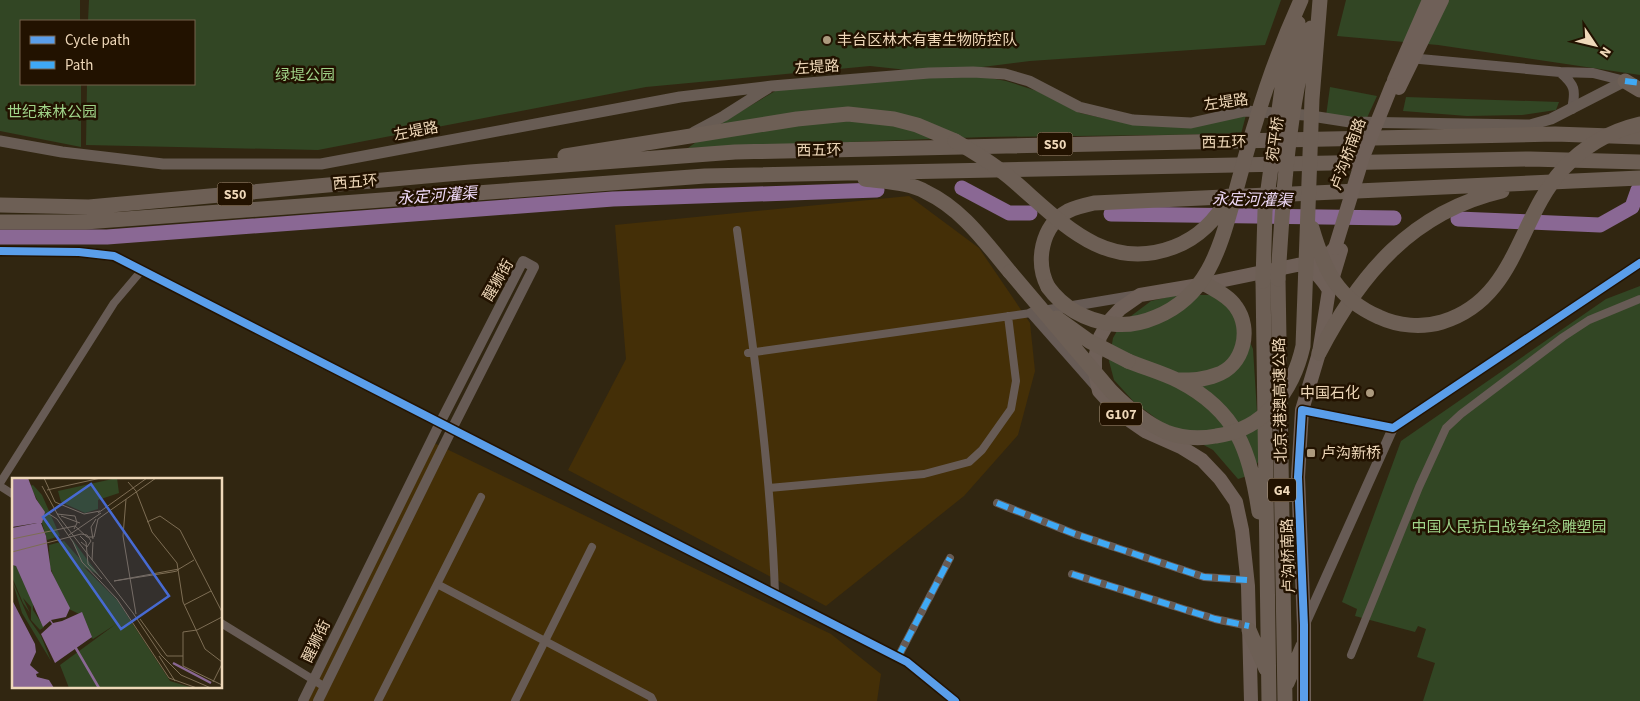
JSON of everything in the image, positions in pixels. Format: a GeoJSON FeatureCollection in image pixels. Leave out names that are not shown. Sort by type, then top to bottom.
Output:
{"type":"FeatureCollection","features":[{"type":"Feature","properties":{"kind":"highway"},"geometry":{"type":"LineString","coordinates":[[1302,0],[1285,36],[1266,85],[1241,172],[1215,257],[1196,289],[1180,305],[1163,314],[1142,322],[1121,325],[1078,315],[1064,305],[1048,287],[1043,278],[1040,254],[1043,243],[1055,221],[1067,212],[1094,203],[1236,195],[1640,178]]}},
{"type":"Feature","properties":{"kind":"highway","name":"宛平桥"},"geometry":{"type":"LineString","coordinates":[[1262,281],[1265,210],[1282,88],[1302,0]]}},
{"type":"Feature","properties":{"kind":"highway"},"geometry":{"type":"LineString","coordinates":[[816,173],[906,185],[925,191],[967,221],[1010,272],[1033,307],[1127,407],[1146,421],[1167,432],[1206,438],[1234,433],[1248,426],[1273,408],[1292,381],[1299,363],[1305,324],[1312,99],[1320,0]]}},
{"type":"Feature","properties":{"kind":"highway","name":"宛平桥"},"geometry":{"type":"LineString","coordinates":[[1278,279],[1282,212],[1295,94],[1320,0]]}},
{"type":"Feature","properties":{"kind":"highway"},"geometry":{"type":"LineString","coordinates":[[1417,40],[1429,0]]}},
{"type":"Feature","properties":{"kind":"highway"},"geometry":{"type":"LineString","coordinates":[[1417,40],[1442,0]]}},
{"type":"Feature","properties":{"kind":"highway","name":"卢沟桥南路"},"geometry":{"type":"LineString","coordinates":[[1304,701],[1304,625],[1298,477],[1302,410],[1320,353],[1329,290],[1363,157],[1417,40]]}},
{"type":"Feature","properties":{"kind":"highway"},"geometry":{"type":"LineString","coordinates":[[1625,81],[1640,90]]}},
{"type":"Feature","properties":{"kind":"highway"},"geometry":{"type":"LineString","coordinates":[[470,172],[798,118],[848,114],[894,119],[924,128],[954,141],[989,162],[1074,232],[1104,248],[1134,255],[1148,255],[1164,252],[1183,244],[1199,234],[1219,212],[1241,172]]}},
{"type":"Feature","properties":{"kind":"highway"},"geometry":{"type":"LineString","coordinates":[[1308,215],[1328,273],[1346,297],[1371,314],[1383,319],[1407,325],[1436,323],[1464,314],[1489,293],[1509,265],[1531,219],[1551,184],[1575,157],[1588,146],[1608,134],[1640,124]]}},
{"type":"Feature","properties":{"kind":"highway","name":"西五环"},"geometry":{"type":"LineString","coordinates":[[0,205],[89,207],[470,172],[734,152],[1555,134],[1640,137]]}},
{"type":"Feature","properties":{"kind":"highway","name":"西五环"},"geometry":{"type":"LineString","coordinates":[[0,222],[85,222],[705,176],[1530,159],[1640,162]]}},
{"type":"Feature","properties":{"kind":"highway"},"geometry":{"type":"LineString","coordinates":[[1320,353],[1336,320],[1365,278],[1385,256],[1406,238],[1432,220],[1461,204],[1492,193],[1535,183]]}},
{"type":"Feature","properties":{"kind":"highway","name":"G107"},"geometry":{"type":"LineString","coordinates":[[1251,701],[1247,580],[1242,530],[1236,502],[1220,479],[1202,460],[1181,447],[1162,440],[1131,423],[1099,391],[1095,372],[1095,358],[1100,337],[1110,321],[1120,309],[1140,295],[1205,284],[1297,264],[1315,263],[1338,249]]}},
{"type":"Feature","properties":{"kind":"highway"},"geometry":{"type":"LineString","coordinates":[[1297,264],[1316,273],[1329,290]]}},
{"type":"Feature","properties":{"kind":"highway","name":"北京-港澳高速公路"},"geometry":{"type":"LineString","coordinates":[[1278,279],[1285,694]]}},
{"type":"Feature","properties":{"kind":"highway","name":"北京-港澳高速公路"},"geometry":{"type":"LineString","coordinates":[[1262,281],[1269,701]]}},
{"type":"Feature","properties":{"kind":"highway"},"geometry":{"type":"LineString","coordinates":[[1178,380],[1202,379],[1218,375],[1230,366],[1239,354],[1245,340],[1242,317],[1236,305],[1224,295],[1205,284]]}},
{"type":"Feature","properties":{"kind":"highway"},"geometry":{"type":"LineString","coordinates":[[1033,307],[1089,341],[1128,361],[1178,380],[1218,409],[1234,427],[1249,461],[1255,485],[1268,568]]}},
{"type":"Feature","properties":{"kind":"highway"},"geometry":{"type":"LineString","coordinates":[[1249,628],[1269,675]]}},
{"type":"Feature","properties":{"kind":"highway"},"geometry":{"type":"LineString","coordinates":[[1285,694],[1303,646]]}},
{"type":"Feature","properties":{"kind":"main road","name":"左堤路"},"geometry":{"type":"LineString","coordinates":[[0,141],[62,152],[163,164],[321,164],[680,97],[772,86],[929,73],[974,72],[1005,74],[1030,81],[1080,107],[1133,120],[1191,123],[1245,111],[1305,115],[1350,122],[1515,126],[1530,125],[1551,119],[1625,81]]}},
{"type":"Feature","properties":{"kind":"main road"},"geometry":{"type":"LineString","coordinates":[[682,136],[718,120],[772,86]]}},
{"type":"Feature","properties":{"kind":"street"},"geometry":{"type":"LineString","coordinates":[[1409,58],[1560,72],[1593,73],[1625,81]]}},
{"type":"Feature","properties":{"kind":"street"},"geometry":{"type":"LineString","coordinates":[[1560,72],[1569,80],[1575,90],[1572,109]]}},
{"type":"Feature","properties":{"kind":"street"},"geometry":{"type":"LineString","coordinates":[[737,230],[769,488],[773,532],[775,594]]}},
{"type":"Feature","properties":{"kind":"street"},"geometry":{"type":"LineString","coordinates":[[0,251],[80,252],[114,256],[898,657],[907,662],[955,701]]}},
{"type":"Feature","properties":{"kind":"street","name":"醒狮街"},"geometry":{"type":"LineString","coordinates":[[303,701],[440,423],[523,261],[534,267],[318,701]]}},
{"type":"Feature","properties":{"kind":"street"},"geometry":{"type":"LineString","coordinates":[[1304,625],[1393,428],[1640,263]]}},
{"type":"Feature","properties":{"kind":"street"},"geometry":{"type":"LineString","coordinates":[[12,494],[0,485],[114,303],[142,270]]}},
{"type":"Feature","properties":{"kind":"street"},"geometry":{"type":"LineString","coordinates":[[751,353],[1008,316],[1033,307],[1140,295]]}},
{"type":"Feature","properties":{"kind":"street"},"geometry":{"type":"LineString","coordinates":[[1351,655],[1419,487],[1446,428],[1461,414],[1563,337],[1589,320],[1640,298]]}},
{"type":"Feature","properties":{"kind":"street"},"geometry":{"type":"LineString","coordinates":[[1033,307],[1099,391]]}},
{"type":"Feature","properties":{"kind":"street"},"geometry":{"type":"LineString","coordinates":[[769,488],[924,474],[969,462],[982,450],[1011,409],[1016,381],[1008,316]]}},
{"type":"Feature","properties":{"kind":"street"},"geometry":{"type":"LineString","coordinates":[[1302,410],[1393,428]]}},
{"type":"Feature","properties":{"kind":"street"},"geometry":{"type":"LineString","coordinates":[[378,701],[481,497]]}},
{"type":"Feature","properties":{"kind":"street"},"geometry":{"type":"LineString","coordinates":[[997,503],[1075,534],[1204,577],[1247,580]]}},
{"type":"Feature","properties":{"kind":"street"},"geometry":{"type":"LineString","coordinates":[[515,701],[592,547]]}},
{"type":"Feature","properties":{"kind":"street"},"geometry":{"type":"LineString","coordinates":[[898,657],[950,558]]}},
{"type":"Feature","properties":{"kind":"street"},"geometry":{"type":"LineString","coordinates":[[1072,574],[1249,628]]}},
{"type":"Feature","properties":{"kind":"street"},"geometry":{"type":"LineString","coordinates":[[437,584],[651,697],[653,701]]}},
{"type":"Feature","properties":{"kind":"street"},"geometry":{"type":"LineString","coordinates":[[222,624],[325,687]]}},
{"type":"Feature","properties":{"kind":"shaded area"},"geometry":{"type":"Polygon","coordinates":[[[909,196],[979,248],[1030,323],[1035,371],[1018,435],[964,496],[826,606],[568,470],[626,359],[615,225],[909,196]]]}},
{"type":"Feature","properties":{"kind":"shaded area"},"geometry":{"type":"Polygon","coordinates":[[[432,442],[831,634],[881,674],[877,701],[305,701],[432,442]]]}},
{"type":"Feature","properties":{"kind":"green space","name":"世纪森林公园"},"geometry":{"type":"Polygon","coordinates":[[[0,0],[80,0],[80,20],[20,20],[20,85],[81,85],[81,147],[0,131],[0,0]]]}},
{"type":"Feature","properties":{"kind":"green space","name":"绿堤公园"},"geometry":{"type":"Polygon","coordinates":[[[89,0],[1281,0],[1265,45],[1030,61],[935,73],[870,66],[646,87],[318,150],[86,145],[87,85],[195,85],[195,20],[88,20],[89,0]]]}},
{"type":"Feature","properties":{"kind":"green space"},"geometry":{"type":"Polygon","coordinates":[[[1346,0],[1640,0],[1640,75],[1438,45],[1337,36],[1346,0]]]}},
{"type":"Feature","properties":{"kind":"green space"},"geometry":{"type":"Polygon","coordinates":[[[922,76],[979,76],[1006,81],[1037,91],[1080,113],[1125,123],[1246,115],[1241,134],[985,137],[688,148],[726,120],[777,90],[922,76]]]}},
{"type":"Feature","properties":{"kind":"green space"},"geometry":{"type":"Polygon","coordinates":[[[1330,87],[1377,96],[1366,120],[1326,116],[1330,87]]]}},
{"type":"Feature","properties":{"kind":"green space"},"geometry":{"type":"Polygon","coordinates":[[[1406,97],[1559,102],[1556,110],[1522,115],[1467,116],[1403,111],[1406,97]]]}},
{"type":"Feature","properties":{"kind":"green space","name":"中国人民抗日战争纪念雕塑园"},"geometry":{"type":"Polygon","coordinates":[[[1640,286],[1640,701],[1423,701],[1435,663],[1417,657],[1426,629],[1418,626],[1415,632],[1355,616],[1357,609],[1342,602],[1401,441],[1606,299],[1640,286]]]}},
{"type":"Feature","properties":{"kind":"green space"},"geometry":{"type":"Polygon","coordinates":[[[1177,295],[1210,295],[1224,300],[1236,312],[1253,349],[1260,459],[1250,475],[1238,479],[1213,450],[1161,422],[1134,402],[1114,380],[1109,361],[1113,338],[1117,331],[1131,316],[1151,301],[1177,295]]]}},
{"type":"Feature","properties":{"kind":"waterway","name":"永定河灌渠"},"geometry":{"type":"LineString","coordinates":[[962,188],[1009,213],[1030,213]]}},
{"type":"Feature","properties":{"kind":"waterway","name":"永定河灌渠"},"geometry":{"type":"LineString","coordinates":[[0,237],[107,237],[613,199],[877,190]]}},
{"type":"Feature","properties":{"kind":"waterway","name":"永定河灌渠"},"geometry":{"type":"LineString","coordinates":[[1458,219],[1600,225],[1632,207],[1638,190]]}},
{"type":"Feature","properties":{"kind":"waterway","name":"永定河灌渠"},"geometry":{"type":"LineString","coordinates":[[1111,214],[1394,218]]}},
{"type":"Feature","properties":{"kind":"marked path"},"geometry":{"type":"LineString","coordinates":[[1625,81],[1640,83]]}},
{"type":"Feature","properties":{"kind":"marked path"},"geometry":{"type":"LineString","coordinates":[[997,503],[1075,534],[1204,577],[1247,580]]}},
{"type":"Feature","properties":{"kind":"marked path"},"geometry":{"type":"LineString","coordinates":[[898,657],[950,558]]}},
{"type":"Feature","properties":{"kind":"marked path"},"geometry":{"type":"LineString","coordinates":[[1072,574],[1215,619],[1249,626]]}},
{"type":"Feature","properties":{"kind":"cycle path"},"geometry":{"type":"LineString","coordinates":[[0,251],[79,252],[114,256],[907,662],[955,701]]}},
{"type":"Feature","properties":{"kind":"cycle path"},"geometry":{"type":"LineString","coordinates":[[1304,701],[1304,625],[1298,477],[1302,410],[1393,428],[1640,263]]}},
{"type":"Feature","properties":{"kind":"place","name":"丰台区林木有害生物防控队"},"geometry":{"type":"Point","coordinates":[827,40]}},
{"type":"Feature","properties":{"kind":"place","name":"中国石化"},"geometry":{"type":"Point","coordinates":[1370,393]}},
{"type":"Feature","properties":{"kind":"place","name":"卢沟新桥"},"geometry":{"type":"Point","coordinates":[1311,453]}}]}
